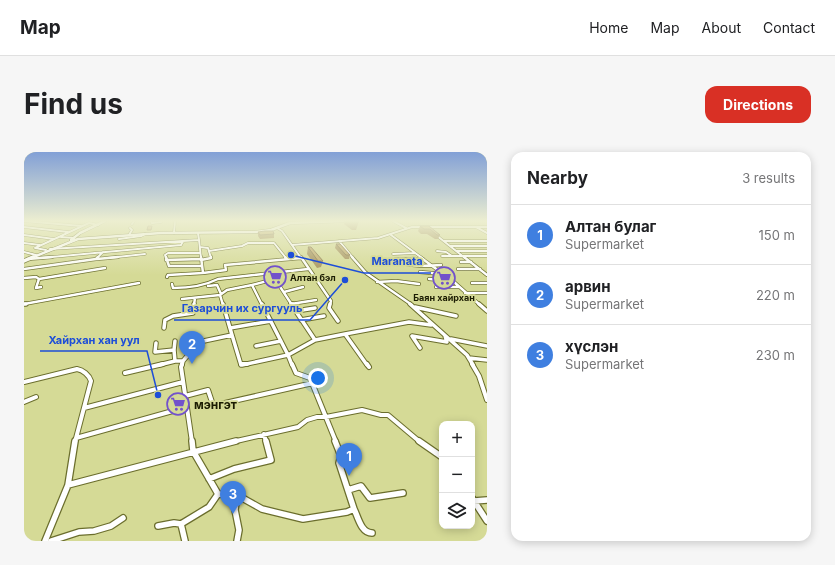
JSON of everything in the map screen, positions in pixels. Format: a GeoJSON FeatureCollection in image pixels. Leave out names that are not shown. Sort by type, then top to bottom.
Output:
{"type":"FeatureCollection","features":[{"type":"Feature","properties":{"kind":"main road"},"geometry":{"type":"LineString","coordinates":[[25,260],[75,239]]}},
{"type":"Feature","properties":{"kind":"street"},"geometry":{"type":"LineString","coordinates":[[46,250],[35,248],[55,239]]}},
{"type":"Feature","properties":{"kind":"street"},"geometry":{"type":"LineString","coordinates":[[288,239],[331,302],[329,308],[338,321]]}},
{"type":"Feature","properties":{"kind":"street"},"geometry":{"type":"LineString","coordinates":[[292,245],[363,239]]}},
{"type":"Feature","properties":{"kind":"street"},"geometry":{"type":"LineString","coordinates":[[397,239],[453,281],[465,293],[487,310]]}},
{"type":"Feature","properties":{"kind":"street"},"geometry":{"type":"LineString","coordinates":[[50,249],[199,240],[203,273]]}},
{"type":"Feature","properties":{"kind":"street"},"geometry":{"type":"LineString","coordinates":[[25,260],[181,245],[183,241]]}},
{"type":"Feature","properties":{"kind":"street"},"geometry":{"type":"LineString","coordinates":[[339,241],[366,273],[415,307],[445,336],[451,339],[487,346]]}},
{"type":"Feature","properties":{"kind":"street"},"geometry":{"type":"LineString","coordinates":[[443,241],[487,241]]}},
{"type":"Feature","properties":{"kind":"street"},"geometry":{"type":"LineString","coordinates":[[443,241],[487,275]]}},
{"type":"Feature","properties":{"kind":"street"},"geometry":{"type":"LineString","coordinates":[[24,243],[41,245]]}},
{"type":"Feature","properties":{"kind":"street"},"geometry":{"type":"LineString","coordinates":[[209,251],[242,246],[248,243],[274,243],[287,259]]}},
{"type":"Feature","properties":{"kind":"street"},"geometry":{"type":"LineString","coordinates":[[109,251],[114,245]]}},
{"type":"Feature","properties":{"kind":"street"},"geometry":{"type":"LineString","coordinates":[[450,246],[487,246]]}},
{"type":"Feature","properties":{"kind":"street"},"geometry":{"type":"LineString","coordinates":[[166,260],[201,260],[211,258],[208,248],[200,247]]}},
{"type":"Feature","properties":{"kind":"street"},"geometry":{"type":"LineString","coordinates":[[437,251],[446,252],[453,256]]}},
{"type":"Feature","properties":{"kind":"street"},"geometry":{"type":"LineString","coordinates":[[456,251],[487,251]]}},
{"type":"Feature","properties":{"kind":"street"},"geometry":{"type":"LineString","coordinates":[[24,252],[36,255]]}},
{"type":"Feature","properties":{"kind":"street"},"geometry":{"type":"LineString","coordinates":[[96,260],[105,252]]}},
{"type":"Feature","properties":{"kind":"street"},"geometry":{"type":"LineString","coordinates":[[200,253],[168,253],[165,255],[169,266],[202,266]]}},
{"type":"Feature","properties":{"kind":"street"},"geometry":{"type":"LineString","coordinates":[[393,254],[415,253]]}},
{"type":"Feature","properties":{"kind":"street"},"geometry":{"type":"LineString","coordinates":[[24,269],[145,254]]}},
{"type":"Feature","properties":{"kind":"street"},"geometry":{"type":"LineString","coordinates":[[442,256],[487,256]]}},
{"type":"Feature","properties":{"kind":"street"},"geometry":{"type":"LineString","coordinates":[[168,277],[168,275],[226,270],[225,265],[301,258]]}},
{"type":"Feature","properties":{"kind":"street"},"geometry":{"type":"LineString","coordinates":[[423,259],[396,260],[400,263],[432,266],[441,265]]}},
{"type":"Feature","properties":{"kind":"street"},"geometry":{"type":"LineString","coordinates":[[461,262],[472,262]]}},
{"type":"Feature","properties":{"kind":"street"},"geometry":{"type":"LineString","coordinates":[[25,279],[36,277],[39,279],[105,268]]}},
{"type":"Feature","properties":{"kind":"street"},"geometry":{"type":"LineString","coordinates":[[172,284],[173,288],[195,287],[211,284],[218,278],[308,269]]}},
{"type":"Feature","properties":{"kind":"street"},"geometry":{"type":"LineString","coordinates":[[458,269],[480,269]]}},
{"type":"Feature","properties":{"kind":"street"},"geometry":{"type":"LineString","coordinates":[[182,299],[220,294],[227,290],[275,279],[278,277],[277,272]]}},
{"type":"Feature","properties":{"kind":"street"},"geometry":{"type":"LineString","coordinates":[[420,272],[443,274]]}},
{"type":"Feature","properties":{"kind":"street"},"geometry":{"type":"LineString","coordinates":[[39,279],[36,288],[41,288]]}},
{"type":"Feature","properties":{"kind":"street"},"geometry":{"type":"LineString","coordinates":[[275,279],[315,340]]}},
{"type":"Feature","properties":{"kind":"street"},"geometry":{"type":"LineString","coordinates":[[429,279],[453,281]]}},
{"type":"Feature","properties":{"kind":"street"},"geometry":{"type":"LineString","coordinates":[[377,282],[396,281],[419,284]]}},
{"type":"Feature","properties":{"kind":"street"},"geometry":{"type":"LineString","coordinates":[[24,304],[139,283]]}},
{"type":"Feature","properties":{"kind":"street"},"geometry":{"type":"LineString","coordinates":[[472,283],[487,283]]}},
{"type":"Feature","properties":{"kind":"street"},"geometry":{"type":"LineString","coordinates":[[252,284],[282,341],[296,373],[310,378],[313,383],[341,456],[339,463],[354,509],[363,529],[368,533],[372,532]]}},
{"type":"Feature","properties":{"kind":"street"},"geometry":{"type":"LineString","coordinates":[[181,289],[217,285],[241,365],[288,355],[315,340],[409,322],[432,325]]}},
{"type":"Feature","properties":{"kind":"street"},"geometry":{"type":"LineString","coordinates":[[284,292],[303,287]]}},
{"type":"Feature","properties":{"kind":"street"},"geometry":{"type":"LineString","coordinates":[[436,287],[459,287]]}},
{"type":"Feature","properties":{"kind":"street"},"geometry":{"type":"LineString","coordinates":[[465,293],[487,292]]}},
{"type":"Feature","properties":{"kind":"street"},"geometry":{"type":"LineString","coordinates":[[164,328],[165,320],[173,316],[193,313],[195,298]]}},
{"type":"Feature","properties":{"kind":"street"},"geometry":{"type":"LineString","coordinates":[[291,304],[316,300]]}},
{"type":"Feature","properties":{"kind":"street"},"geometry":{"type":"LineString","coordinates":[[415,307],[456,316]]}},
{"type":"Feature","properties":{"kind":"street"},"geometry":{"type":"LineString","coordinates":[[296,311],[315,308]]}},
{"type":"Feature","properties":{"kind":"street"},"geometry":{"type":"LineString","coordinates":[[302,320],[324,316]]}},
{"type":"Feature","properties":{"kind":"street"},"geometry":{"type":"LineString","coordinates":[[230,328],[271,321]]}},
{"type":"Feature","properties":{"kind":"street"},"geometry":{"type":"LineString","coordinates":[[345,334],[369,367]]}},
{"type":"Feature","properties":{"kind":"street"},"geometry":{"type":"LineString","coordinates":[[218,494],[193,451],[181,367],[184,361],[200,342],[232,335]]}},
{"type":"Feature","properties":{"kind":"street"},"geometry":{"type":"LineString","coordinates":[[420,348],[412,336],[447,342],[445,336]]}},
{"type":"Feature","properties":{"kind":"street"},"geometry":{"type":"LineString","coordinates":[[451,339],[469,358],[485,389],[487,400]]}},
{"type":"Feature","properties":{"kind":"street"},"geometry":{"type":"LineString","coordinates":[[175,341],[175,360]]}},
{"type":"Feature","properties":{"kind":"street"},"geometry":{"type":"LineString","coordinates":[[256,346],[282,341]]}},
{"type":"Feature","properties":{"kind":"street"},"geometry":{"type":"LineString","coordinates":[[156,343],[155,352],[174,350]]}},
{"type":"Feature","properties":{"kind":"street"},"geometry":{"type":"LineString","coordinates":[[469,358],[487,360]]}},
{"type":"Feature","properties":{"kind":"street"},"geometry":{"type":"LineString","coordinates":[[125,373],[175,360],[184,361]]}},
{"type":"Feature","properties":{"kind":"street"},"geometry":{"type":"LineString","coordinates":[[24,382],[70,370],[82,370],[89,376],[91,381],[76,438],[68,485],[45,541]]}},
{"type":"Feature","properties":{"kind":"street"},"geometry":{"type":"LineString","coordinates":[[84,408],[183,382]]}},
{"type":"Feature","properties":{"kind":"street"},"geometry":{"type":"LineString","coordinates":[[185,396],[208,390],[211,403],[213,406],[216,406],[313,383]]}},
{"type":"Feature","properties":{"kind":"street"},"geometry":{"type":"LineString","coordinates":[[24,402],[36,397]]}},
{"type":"Feature","properties":{"kind":"street"},"geometry":{"type":"LineString","coordinates":[[76,438],[187,407]]}},
{"type":"Feature","properties":{"kind":"street"},"geometry":{"type":"LineString","coordinates":[[68,485],[179,457],[193,451],[298,426],[307,420],[316,417],[326,417],[364,410],[380,415],[388,415],[420,442],[439,455]]}},
{"type":"Feature","properties":{"kind":"street"},"geometry":{"type":"LineString","coordinates":[[209,479],[234,468],[271,460],[264,434]]}},
{"type":"Feature","properties":{"kind":"street"},"geometry":{"type":"LineString","coordinates":[[348,490],[361,486],[370,498],[403,492]]}},
{"type":"Feature","properties":{"kind":"street"},"geometry":{"type":"LineString","coordinates":[[218,494],[237,496],[262,509],[303,519],[347,512],[354,509]]}},
{"type":"Feature","properties":{"kind":"street"},"geometry":{"type":"LineString","coordinates":[[158,526],[174,523],[181,524],[209,507],[218,494]]}},
{"type":"Feature","properties":{"kind":"street"},"geometry":{"type":"LineString","coordinates":[[237,496],[235,510],[239,530],[237,541]]}},
{"type":"Feature","properties":{"kind":"street"},"geometry":{"type":"LineString","coordinates":[[475,499],[487,500]]}},
{"type":"Feature","properties":{"kind":"street"},"geometry":{"type":"LineString","coordinates":[[475,502],[487,521]]}},
{"type":"Feature","properties":{"kind":"street"},"geometry":{"type":"LineString","coordinates":[[51,541],[79,532],[94,531],[111,526],[123,518]]}},
{"type":"Feature","properties":{"kind":"street"},"geometry":{"type":"LineString","coordinates":[[181,524],[185,541]]}},
{"type":"Feature","properties":{"kind":"building"},"geometry":{"type":"Polygon","coordinates":[[[336,244],[340,244],[350,255],[346,255],[336,244]]]}},
{"type":"Feature","properties":{"kind":"building"},"geometry":{"type":"Polygon","coordinates":[[[308,247],[311,247],[323,261],[318,261],[308,247]]]}},
{"type":"Feature","properties":{"kind":"place","name":"Maranata"},"geometry":{"type":"Point","coordinates":[291,255]}},
{"type":"Feature","properties":{"kind":"place","name":"Алтан бэл"},"geometry":{"type":"Point","coordinates":[275,277]}},
{"type":"Feature","properties":{"kind":"place","name":"Баян хайрхан"},"geometry":{"type":"Point","coordinates":[444,278]}},
{"type":"Feature","properties":{"kind":"place","name":"Газарчин их сургууль"},"geometry":{"type":"Point","coordinates":[345,280]}},
{"type":"Feature","properties":{"kind":"place","name":"арвин"},"geometry":{"type":"Point","coordinates":[192,364]}},
{"type":"Feature","properties":{"kind":"place","name":"Хайрхан хан уул"},"geometry":{"type":"Point","coordinates":[158,395]}},
{"type":"Feature","properties":{"kind":"place","name":"мэнгэт"},"geometry":{"type":"Point","coordinates":[178,404]}},
{"type":"Feature","properties":{"kind":"place","name":"Алтан булаг"},"geometry":{"type":"Point","coordinates":[349,476]}},
{"type":"Feature","properties":{"kind":"place","name":"хүслэн"},"geometry":{"type":"Point","coordinates":[233,514]}}]}
